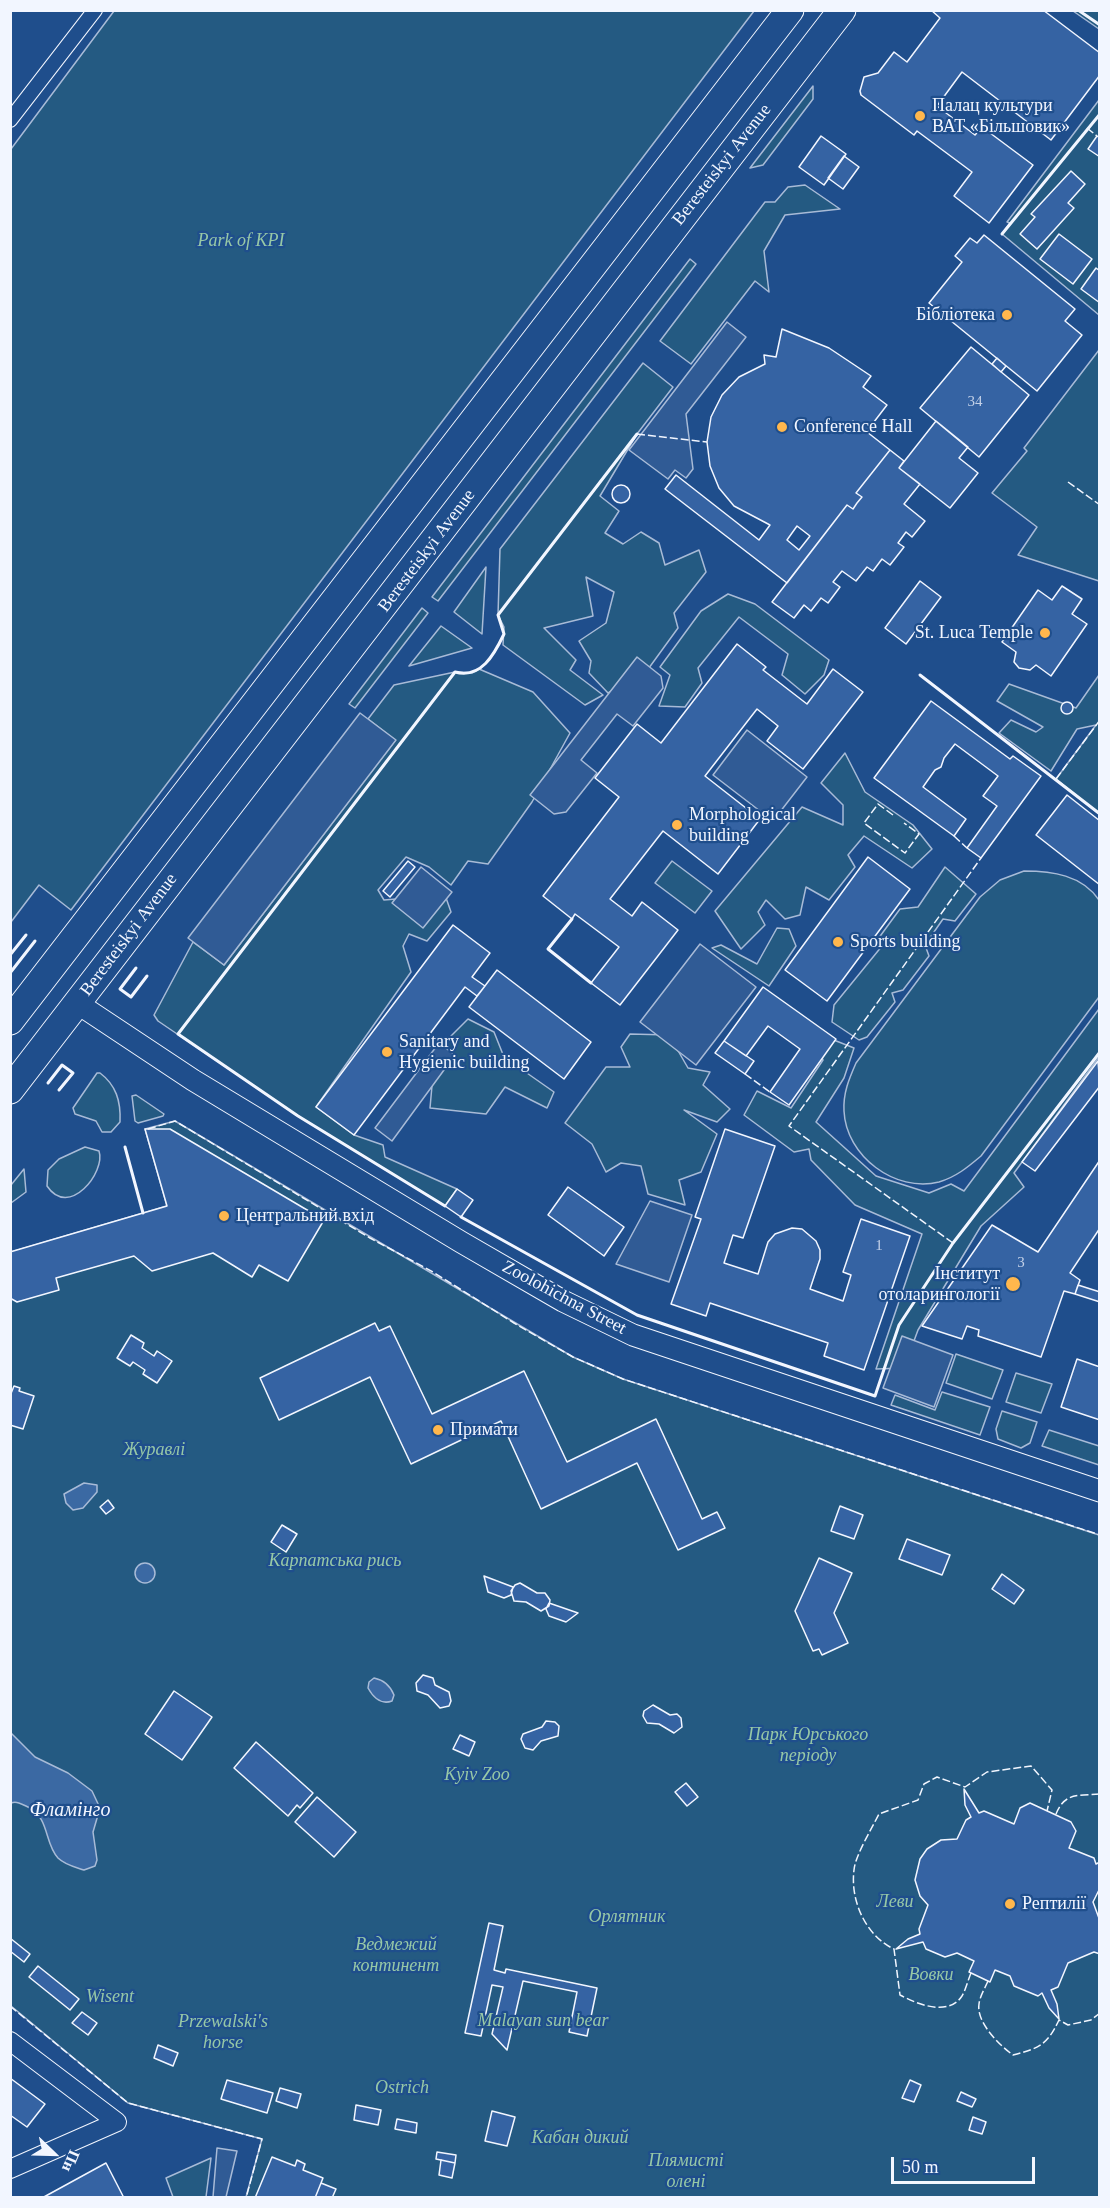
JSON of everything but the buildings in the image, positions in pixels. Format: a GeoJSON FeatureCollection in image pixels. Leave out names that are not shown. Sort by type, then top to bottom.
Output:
{"type":"FeatureCollection","features":[{"type":"Feature","properties":{"kind":"main road"},"geometry":{"type":"LineString","coordinates":[[10,1022],[790,10]]}},
{"type":"Feature","properties":{"kind":"main road","name":"Beresteiskyi Avenue"},"geometry":{"type":"LineString","coordinates":[[10,1090],[401,586],[842,10]]}},
{"type":"Feature","properties":{"kind":"street"},"geometry":{"type":"LineString","coordinates":[[10,120],[95,10]]}},
{"type":"Feature","properties":{"kind":"street","name":"Zoolohichna Street"},"geometry":{"type":"LineString","coordinates":[[77,1003],[193,1080],[461,1242],[563,1301],[633,1335],[1100,1491]]}},
{"type":"Feature","properties":{"kind":"street"},"geometry":{"type":"LineString","coordinates":[[10,2041],[117,2122],[10,2169]]}},
{"type":"Feature","properties":{"kind":"green space","name":"Park of KPI"},"geometry":{"type":"Polygon","coordinates":[[[114,11],[754,11],[71,910],[39,885],[11,922],[11,149],[114,11]]]}},
{"type":"Feature","properties":{"kind":"green space"},"geometry":{"type":"Polygon","coordinates":[[[1073,11],[1099,11],[1099,29],[1073,11]]]}},
{"type":"Feature","properties":{"kind":"green space"},"geometry":{"type":"Polygon","coordinates":[[[813,86],[813,99],[763,165],[750,168],[813,86]]]}},
{"type":"Feature","properties":{"kind":"green space"},"geometry":{"type":"Polygon","coordinates":[[[1099,100],[1099,315],[1002,234],[1010,223],[1007,222],[1099,100]]]}},
{"type":"Feature","properties":{"kind":"green space"},"geometry":{"type":"Polygon","coordinates":[[[805,185],[840,209],[785,215],[764,251],[769,292],[755,281],[691,364],[660,341],[765,202],[775,202],[788,187],[805,185]]]}},
{"type":"Feature","properties":{"kind":"green space"},"geometry":{"type":"Polygon","coordinates":[[[690,259],[696,264],[438,601],[432,597],[690,259]]]}},
{"type":"Feature","properties":{"kind":"green space"},"geometry":{"type":"Polygon","coordinates":[[[1099,350],[1099,581],[1018,555],[1037,527],[992,493],[1027,451],[1024,448],[1099,350]]]}},
{"type":"Feature","properties":{"kind":"green space"},"geometry":{"type":"Polygon","coordinates":[[[643,363],[673,387],[637,434],[600,496],[619,511],[605,533],[623,544],[641,532],[659,543],[665,565],[699,550],[706,572],[674,613],[678,628],[646,672],[608,693],[589,673],[591,661],[579,641],[606,623],[614,592],[586,577],[593,616],[544,628],[576,660],[570,670],[603,695],[585,705],[503,645],[504,627],[498,615],[500,549],[643,363]]]}},
{"type":"Feature","properties":{"kind":"green space"},"geometry":{"type":"Polygon","coordinates":[[[486,567],[482,634],[454,612],[486,567]]]}},
{"type":"Feature","properties":{"kind":"green space"},"geometry":{"type":"Polygon","coordinates":[[[728,594],[755,604],[829,660],[824,675],[805,694],[782,675],[788,654],[739,617],[698,668],[702,683],[685,707],[659,706],[670,675],[660,667],[701,611],[728,594]]]}},
{"type":"Feature","properties":{"kind":"green space"},"geometry":{"type":"Polygon","coordinates":[[[422,608],[428,613],[355,708],[349,704],[422,608]]]}},
{"type":"Feature","properties":{"kind":"green space"},"geometry":{"type":"Polygon","coordinates":[[[441,626],[472,648],[409,666],[441,626]]]}},
{"type":"Feature","properties":{"kind":"green space"},"geometry":{"type":"Polygon","coordinates":[[[479,669],[533,692],[570,733],[532,802],[488,864],[468,861],[451,885],[429,867],[406,857],[378,890],[384,900],[445,895],[451,912],[427,941],[409,934],[403,946],[411,972],[316,1107],[354,1135],[383,1145],[385,1157],[457,1189],[445,1206],[298,1116],[158,1021],[154,1015],[193,942],[224,965],[395,740],[368,719],[394,685],[455,672],[472,673],[479,669]]]}},
{"type":"Feature","properties":{"kind":"green space"},"geometry":{"type":"Polygon","coordinates":[[[1099,675],[1099,814],[1056,779],[1096,725],[1077,729],[1051,771],[999,733],[1011,720],[1036,732],[1043,727],[997,701],[1009,684],[1076,708],[1099,675]]]}},
{"type":"Feature","properties":{"kind":"green space"},"geometry":{"type":"Polygon","coordinates":[[[845,753],[865,792],[913,825],[932,849],[912,868],[864,836],[848,855],[855,867],[829,900],[806,887],[800,915],[785,919],[766,900],[758,912],[765,925],[741,949],[715,911],[802,807],[843,825],[843,805],[821,783],[845,753]]]}},
{"type":"Feature","properties":{"kind":"green space"},"geometry":{"type":"Polygon","coordinates":[[[672,861],[712,891],[695,913],[655,883],[672,861]]]}},
{"type":"Feature","properties":{"kind":"green space"},"geometry":{"type":"Polygon","coordinates":[[[945,867],[976,894],[955,921],[943,919],[925,945],[929,956],[903,990],[892,993],[895,1002],[867,1037],[859,1040],[832,1022],[834,1005],[882,946],[878,939],[900,909],[918,907],[945,867]]]}},
{"type":"Feature","properties":{"kind":"green space"},"geometry":{"type":"Polygon","coordinates":[[[1024,871],[1066,876],[1084,885],[1099,900],[1099,997],[981,1156],[966,1168],[939,1182],[922,1184],[906,1182],[890,1176],[876,1168],[863,1156],[847,1127],[844,1098],[856,1063],[980,897],[1000,880],[1024,871]]]}},
{"type":"Feature","properties":{"kind":"green space"},"geometry":{"type":"Polygon","coordinates":[[[777,928],[789,929],[796,946],[769,986],[712,948],[721,945],[757,964],[777,928]]]}},
{"type":"Feature","properties":{"kind":"green space"},"geometry":{"type":"Polygon","coordinates":[[[1099,1009],[1099,1057],[1014,1173],[1024,1187],[981,1226],[918,1330],[904,1368],[876,1369],[922,1234],[855,1205],[811,1160],[809,1149],[794,1152],[744,1115],[757,1091],[791,1108],[823,1060],[811,1031],[854,1048],[844,1078],[816,1122],[876,1176],[929,1193],[951,1184],[964,1191],[1099,1009]]]}},
{"type":"Feature","properties":{"kind":"green space"},"geometry":{"type":"Polygon","coordinates":[[[468,1019],[494,1032],[504,1057],[554,1092],[547,1108],[505,1087],[486,1114],[430,1108],[435,1052],[468,1019]]]}},
{"type":"Feature","properties":{"kind":"green space"},"geometry":{"type":"Polygon","coordinates":[[[630,1034],[669,1035],[688,1068],[710,1072],[703,1085],[730,1109],[717,1122],[684,1110],[717,1134],[701,1172],[679,1180],[685,1205],[648,1194],[641,1166],[621,1163],[606,1172],[592,1144],[565,1123],[606,1067],[630,1067],[621,1047],[630,1034]]]}},
{"type":"Feature","properties":{"kind":"green space"},"geometry":{"type":"Polygon","coordinates":[[[97,1073],[100,1073],[114,1088],[120,1107],[120,1122],[111,1132],[102,1132],[96,1121],[75,1114],[73,1108],[97,1073]]]}},
{"type":"Feature","properties":{"kind":"green space"},"geometry":{"type":"Polygon","coordinates":[[[136,1095],[164,1114],[163,1116],[138,1123],[135,1121],[132,1096],[136,1095]]]}},
{"type":"Feature","properties":{"kind":"green space","name":"Kyiv Zoo"},"geometry":{"type":"Polygon","coordinates":[[[175,1121],[573,1357],[623,1379],[1099,1535],[1099,2197],[246,2197],[262,2139],[128,2103],[11,2006],[11,1252],[167,1206],[145,1129],[175,1121]]]}},
{"type":"Feature","properties":{"kind":"green space"},"geometry":{"type":"Polygon","coordinates":[[[85,1147],[99,1151],[100,1160],[91,1180],[75,1195],[65,1197],[56,1195],[47,1186],[48,1170],[59,1159],[85,1147]]]}},
{"type":"Feature","properties":{"kind":"green space"},"geometry":{"type":"Polygon","coordinates":[[[24,1169],[26,1192],[11,1203],[11,1185],[24,1169]]]}},
{"type":"Feature","properties":{"kind":"green space"},"geometry":{"type":"Polygon","coordinates":[[[956,1354],[1003,1370],[992,1399],[946,1383],[956,1354]]]}},
{"type":"Feature","properties":{"kind":"green space"},"geometry":{"type":"Polygon","coordinates":[[[1016,1373],[1052,1384],[1041,1413],[1006,1402],[1016,1373]]]}},
{"type":"Feature","properties":{"kind":"green space"},"geometry":{"type":"Polygon","coordinates":[[[942,1392],[990,1407],[980,1435],[891,1405],[895,1395],[935,1410],[942,1392]]]}},
{"type":"Feature","properties":{"kind":"green space"},"geometry":{"type":"Polygon","coordinates":[[[1002,1411],[1037,1422],[1030,1443],[1021,1448],[998,1439],[996,1429],[1002,1411]]]}},
{"type":"Feature","properties":{"kind":"green space"},"geometry":{"type":"Polygon","coordinates":[[[1049,1430],[1099,1446],[1099,1465],[1042,1446],[1049,1430]]]}},
{"type":"Feature","properties":{"kind":"green space"},"geometry":{"type":"Polygon","coordinates":[[[211,2158],[206,2197],[173,2197],[166,2178],[211,2158]]]}},
{"type":"Feature","properties":{"kind":"shaded area"},"geometry":{"type":"Polygon","coordinates":[[[727,322],[746,337],[686,414],[693,469],[686,478],[675,470],[668,479],[629,450],[727,322]]]}},
{"type":"Feature","properties":{"kind":"shaded area"},"geometry":{"type":"Polygon","coordinates":[[[637,657],[661,676],[663,688],[633,726],[617,714],[581,760],[597,773],[566,812],[554,814],[530,795],[637,657]]]}},
{"type":"Feature","properties":{"kind":"shaded area"},"geometry":{"type":"Polygon","coordinates":[[[360,713],[396,740],[224,965],[188,938],[360,713]]]}},
{"type":"Feature","properties":{"kind":"shaded area"},"geometry":{"type":"Polygon","coordinates":[[[747,730],[807,777],[773,821],[713,775],[747,730]]]}},
{"type":"Feature","properties":{"kind":"shaded area"},"geometry":{"type":"Polygon","coordinates":[[[421,867],[452,892],[423,928],[392,903],[421,867]]]}},
{"type":"Feature","properties":{"kind":"shaded area"},"geometry":{"type":"Polygon","coordinates":[[[700,944],[756,987],[696,1065],[640,1022],[700,944]]]}},
{"type":"Feature","properties":{"kind":"shaded area"},"geometry":{"type":"Polygon","coordinates":[[[439,1043],[455,1055],[392,1141],[375,1128],[439,1043]]]}},
{"type":"Feature","properties":{"kind":"shaded area"},"geometry":{"type":"Polygon","coordinates":[[[650,1201],[692,1215],[669,1282],[616,1264],[650,1201]]]}},
{"type":"Feature","properties":{"kind":"shaded area"},"geometry":{"type":"Polygon","coordinates":[[[902,1336],[953,1355],[934,1407],[883,1388],[902,1336]]]}},
{"type":"Feature","properties":{"kind":"shaded area"},"geometry":{"type":"Polygon","coordinates":[[[217,2148],[237,2151],[226,2197],[213,2197],[217,2148]]]}},
{"type":"Feature","properties":{"kind":"water"},"geometry":{"type":"Polygon","coordinates":[[[84,1483],[97,1485],[97,1492],[83,1508],[73,1510],[66,1503],[64,1494],[84,1483]]]}},
{"type":"Feature","properties":{"kind":"water"},"geometry":{"type":"Polygon","coordinates":[[[145,1563],[152,1566],[155,1573],[152,1580],[145,1583],[138,1580],[135,1573],[138,1566],[145,1563]]]}},
{"type":"Feature","properties":{"kind":"water"},"geometry":{"type":"Polygon","coordinates":[[[374,1678],[389,1686],[394,1695],[392,1701],[381,1701],[372,1694],[368,1688],[369,1682],[374,1678]]]}},
{"type":"Feature","properties":{"kind":"water","name":"Фламінго"},"geometry":{"type":"Polygon","coordinates":[[[11,1733],[35,1757],[68,1773],[92,1791],[100,1808],[93,1832],[97,1860],[95,1866],[84,1870],[70,1866],[58,1858],[35,1812],[20,1803],[11,1803],[11,1733]]]}},
{"type":"Feature","properties":{"kind":"fence"},"geometry":{"type":"LineString","coordinates":[[1087,128],[1097,136]]}},
{"type":"Feature","properties":{"kind":"fence"},"geometry":{"type":"LineString","coordinates":[[637,434],[707,442]]}},
{"type":"Feature","properties":{"kind":"fence"},"geometry":{"type":"LineString","coordinates":[[1068,482],[1100,505]]}},
{"type":"Feature","properties":{"kind":"fence"},"geometry":{"type":"LineString","coordinates":[[1056,779],[1100,720]]}},
{"type":"Feature","properties":{"kind":"fence"},"geometry":{"type":"LineString","coordinates":[[893,815],[878,804],[864,823],[905,853],[919,834],[904,823]]}},
{"type":"Feature","properties":{"kind":"fence"},"geometry":{"type":"LineString","coordinates":[[954,836],[967,848]]}},
{"type":"Feature","properties":{"kind":"fence"},"geometry":{"type":"LineString","coordinates":[[953,1243],[789,1126],[981,858]]}},
{"type":"Feature","properties":{"kind":"fence"},"geometry":{"type":"LineString","coordinates":[[745,1074],[770,1092]]}},
{"type":"Feature","properties":{"kind":"fence"},"geometry":{"type":"LineString","coordinates":[[148,1129],[175,1121],[573,1357],[623,1379],[1100,1535]]}},
{"type":"Feature","properties":{"kind":"fence"},"geometry":{"type":"LineString","coordinates":[[971,1973],[962,1996],[949,2006],[923,2005],[900,1995],[894,1949],[875,1936],[862,1916],[855,1894],[854,1870],[861,1850],[879,1814],[918,1800],[924,1784],[937,1777],[965,1787],[987,1772],[1031,1766],[1052,1790],[1047,1811]]}},
{"type":"Feature","properties":{"kind":"fence"},"geometry":{"type":"LineString","coordinates":[[1056,1814],[1064,1802],[1073,1796],[1100,1794]]}},
{"type":"Feature","properties":{"kind":"fence"},"geometry":{"type":"LineString","coordinates":[[988,1981],[981,1995],[979,2011],[981,2018],[995,2039],[1013,2055],[1042,2044],[1051,2035],[1059,2020],[1068,2025],[1091,2020],[1100,2013]]}},
{"type":"Feature","properties":{"kind":"fence"},"geometry":{"type":"LineString","coordinates":[[10,2006],[128,2103],[262,2139],[246,2198]]}},
{"type":"Feature","properties":{"kind":"wall"},"geometry":{"type":"LineString","coordinates":[[1078,10],[1100,25]]}},
{"type":"Feature","properties":{"kind":"wall"},"geometry":{"type":"LineString","coordinates":[[1002,234],[1100,114]]}},
{"type":"Feature","properties":{"kind":"wall"},"geometry":{"type":"LineString","coordinates":[[445,1206],[298,1116],[178,1034],[455,672],[472,672],[479,669],[491,657],[504,634],[498,615],[637,434]]}},
{"type":"Feature","properties":{"kind":"wall"},"geometry":{"type":"LineString","coordinates":[[920,675],[1100,814]]}},
{"type":"Feature","properties":{"kind":"wall"},"geometry":{"type":"LineString","coordinates":[[572,919],[548,949],[591,983]]}},
{"type":"Feature","properties":{"kind":"wall"},"geometry":{"type":"LineString","coordinates":[[10,955],[26,935]]}},
{"type":"Feature","properties":{"kind":"wall"},"geometry":{"type":"LineString","coordinates":[[10,973],[35,941]]}},
{"type":"Feature","properties":{"kind":"wall"},"geometry":{"type":"LineString","coordinates":[[136,968],[120,989],[131,997],[147,976]]}},
{"type":"Feature","properties":{"kind":"wall"},"geometry":{"type":"LineString","coordinates":[[461,1217],[637,1315],[875,1396],[899,1325],[953,1243],[1100,1052]]}},
{"type":"Feature","properties":{"kind":"wall"},"geometry":{"type":"LineString","coordinates":[[48,1083],[62,1065],[73,1073],[59,1090]]}},
{"type":"Feature","properties":{"kind":"wall"},"geometry":{"type":"LineString","coordinates":[[125,1147],[143,1213]]}},
{"type":"Feature","properties":{"kind":"place","name":"Палац культури ВАТ «Більшовик»"},"geometry":{"type":"Point","coordinates":[920,116]}},
{"type":"Feature","properties":{"kind":"place","name":"Бібліотека"},"geometry":{"type":"Point","coordinates":[1007,315]}},
{"type":"Feature","properties":{"kind":"place","name":"Conference Hall"},"geometry":{"type":"Point","coordinates":[782,427]}},
{"type":"Feature","properties":{"kind":"place","name":"St. Luca Temple"},"geometry":{"type":"Point","coordinates":[1045,633]}},
{"type":"Feature","properties":{"kind":"place","name":"Morphological building"},"geometry":{"type":"Point","coordinates":[677,825]}},
{"type":"Feature","properties":{"kind":"place","name":"Sports building"},"geometry":{"type":"Point","coordinates":[838,942]}},
{"type":"Feature","properties":{"kind":"place","name":"Sanitary and Hygienic building"},"geometry":{"type":"Point","coordinates":[387,1052]}},
{"type":"Feature","properties":{"kind":"place","name":"Центральний вхід"},"geometry":{"type":"Point","coordinates":[224,1216]}},
{"type":"Feature","properties":{"kind":"place","name":"Інститут отоларингології"},"geometry":{"type":"Point","coordinates":[1013,1284]}},
{"type":"Feature","properties":{"kind":"place","name":"Примати"},"geometry":{"type":"Point","coordinates":[438,1430]}},
{"type":"Feature","properties":{"kind":"place","name":"Рептилії"},"geometry":{"type":"Point","coordinates":[1010,1904]}},
{"type":"Feature","properties":{"kind":"park label","name":"Журавлі"},"geometry":{"type":"Point","coordinates":[154,1450]}},
{"type":"Feature","properties":{"kind":"park label","name":"Карпатська рись"},"geometry":{"type":"Point","coordinates":[335,1561]}},
{"type":"Feature","properties":{"kind":"park label","name":"Парк Юрського періоду"},"geometry":{"type":"Point","coordinates":[808,1745]}},
{"type":"Feature","properties":{"kind":"park label","name":"Леви"},"geometry":{"type":"Point","coordinates":[895,1902]}},
{"type":"Feature","properties":{"kind":"park label","name":"Орлятник"},"geometry":{"type":"Point","coordinates":[627,1917]}},
{"type":"Feature","properties":{"kind":"park label","name":"Ведмежий континент"},"geometry":{"type":"Point","coordinates":[396,1955]}},
{"type":"Feature","properties":{"kind":"park label","name":"Вовки"},"geometry":{"type":"Point","coordinates":[931,1975]}},
{"type":"Feature","properties":{"kind":"park label","name":"Wisent"},"geometry":{"type":"Point","coordinates":[110,1997]}},
{"type":"Feature","properties":{"kind":"park label","name":"Malayan sun bear"},"geometry":{"type":"Point","coordinates":[543,2021]}},
{"type":"Feature","properties":{"kind":"park label","name":"Przewalski's horse"},"geometry":{"type":"Point","coordinates":[223,2032]}},
{"type":"Feature","properties":{"kind":"park label","name":"Ostrich"},"geometry":{"type":"Point","coordinates":[402,2088]}},
{"type":"Feature","properties":{"kind":"park label","name":"Кабан дикий"},"geometry":{"type":"Point","coordinates":[580,2138]}},
{"type":"Feature","properties":{"kind":"park label","name":"Плямисті олені"},"geometry":{"type":"Point","coordinates":[686,2171]}}]}
